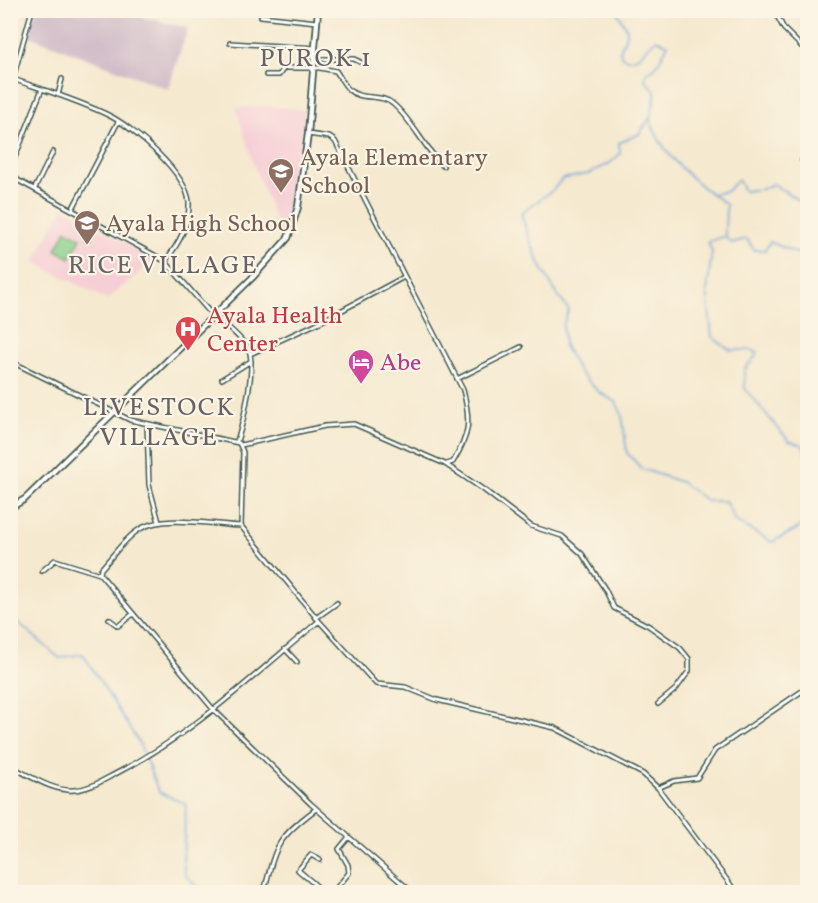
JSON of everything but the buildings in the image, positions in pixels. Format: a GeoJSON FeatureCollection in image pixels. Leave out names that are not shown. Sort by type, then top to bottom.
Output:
{"type":"FeatureCollection","features":[{"type":"Feature","properties":{"kind":"street"},"geometry":{"type":"LineString","coordinates":[[10,89],[32,10]]}},
{"type":"Feature","properties":{"kind":"street"},"geometry":{"type":"LineString","coordinates":[[10,508],[25,498],[115,413],[252,278],[288,238],[298,207],[308,134],[318,10]]}},
{"type":"Feature","properties":{"kind":"street"},"geometry":{"type":"LineString","coordinates":[[774,10],[784,29],[807,53]]}},
{"type":"Feature","properties":{"kind":"street"},"geometry":{"type":"LineString","coordinates":[[261,16],[317,22]]}},
{"type":"Feature","properties":{"kind":"street"},"geometry":{"type":"LineString","coordinates":[[230,43],[315,48]]}},
{"type":"Feature","properties":{"kind":"street"},"geometry":{"type":"LineString","coordinates":[[314,59],[354,59],[362,63]]}},
{"type":"Feature","properties":{"kind":"street"},"geometry":{"type":"LineString","coordinates":[[266,75],[279,75],[284,68],[336,71],[348,90],[384,99],[395,105],[430,154],[443,166]]}},
{"type":"Feature","properties":{"kind":"street"},"geometry":{"type":"LineString","coordinates":[[12,79],[58,95],[118,122],[138,135],[175,174],[189,199],[189,213],[184,230],[165,261]]}},
{"type":"Feature","properties":{"kind":"street"},"geometry":{"type":"LineString","coordinates":[[58,95],[62,79]]}},
{"type":"Feature","properties":{"kind":"street"},"geometry":{"type":"LineString","coordinates":[[10,170],[42,89]]}},
{"type":"Feature","properties":{"kind":"street"},"geometry":{"type":"LineString","coordinates":[[73,208],[118,122]]}},
{"type":"Feature","properties":{"kind":"street"},"geometry":{"type":"LineString","coordinates":[[308,134],[329,137],[335,141],[457,378],[469,414],[468,434],[453,462],[445,464]]}},
{"type":"Feature","properties":{"kind":"street"},"geometry":{"type":"LineString","coordinates":[[35,188],[54,152]]}},
{"type":"Feature","properties":{"kind":"street"},"geometry":{"type":"LineString","coordinates":[[802,160],[807,159]]}},
{"type":"Feature","properties":{"kind":"street"},"geometry":{"type":"LineString","coordinates":[[10,176],[73,208],[165,261],[244,344],[251,361],[237,441]]}},
{"type":"Feature","properties":{"kind":"street"},"geometry":{"type":"LineString","coordinates":[[10,190],[17,179]]}},
{"type":"Feature","properties":{"kind":"street"},"geometry":{"type":"LineString","coordinates":[[250,354],[320,322],[405,277]]}},
{"type":"Feature","properties":{"kind":"street"},"geometry":{"type":"LineString","coordinates":[[457,378],[521,347]]}},
{"type":"Feature","properties":{"kind":"street"},"geometry":{"type":"LineString","coordinates":[[10,361],[115,413],[147,424],[237,441],[241,445],[241,526],[317,620],[376,684],[405,687],[445,702],[555,728],[643,774],[658,788],[736,892]]}},
{"type":"Feature","properties":{"kind":"street"},"geometry":{"type":"LineString","coordinates":[[222,379],[251,361]]}},
{"type":"Feature","properties":{"kind":"street"},"geometry":{"type":"LineString","coordinates":[[147,424],[149,485],[159,522]]}},
{"type":"Feature","properties":{"kind":"street"},"geometry":{"type":"LineString","coordinates":[[241,445],[325,426],[349,424],[445,464],[531,526],[566,539],[591,568],[614,608],[649,626],[686,653],[690,663],[689,671],[676,689],[658,704]]}},
{"type":"Feature","properties":{"kind":"street"},"geometry":{"type":"LineString","coordinates":[[100,574],[101,569],[141,528],[159,522],[241,526]]}},
{"type":"Feature","properties":{"kind":"street"},"geometry":{"type":"LineString","coordinates":[[42,571],[55,560],[100,574],[213,709],[317,809],[412,892]]}},
{"type":"Feature","properties":{"kind":"street"},"geometry":{"type":"LineString","coordinates":[[10,766],[56,788],[73,790],[83,789],[137,763],[168,744],[213,709],[337,603]]}},
{"type":"Feature","properties":{"kind":"street"},"geometry":{"type":"LineString","coordinates":[[109,619],[118,626],[133,614]]}},
{"type":"Feature","properties":{"kind":"street"},"geometry":{"type":"LineString","coordinates":[[285,649],[297,662]]}},
{"type":"Feature","properties":{"kind":"street"},"geometry":{"type":"LineString","coordinates":[[658,788],[674,781],[697,778],[715,750],[807,687]]}},
{"type":"Feature","properties":{"kind":"street"},"geometry":{"type":"LineString","coordinates":[[264,892],[274,849],[279,840],[317,809]]}},
{"type":"Feature","properties":{"kind":"street"},"geometry":{"type":"LineString","coordinates":[[333,892],[349,873],[348,865],[339,849],[349,837]]}},
{"type":"Feature","properties":{"kind":"street"},"geometry":{"type":"LineString","coordinates":[[315,892],[319,888],[298,870],[311,855],[320,860]]}},
{"type":"Feature","properties":{"kind":"shaded area"},"geometry":{"type":"Polygon","coordinates":[[[35,10],[116,11],[188,28],[168,89],[29,36],[35,10]]]}},
{"type":"Feature","properties":{"kind":"shaded area","name":"Ayala Elementary School"},"geometry":{"type":"Polygon","coordinates":[[[267,106],[305,110],[293,220],[283,240],[254,165],[236,108],[267,106]]]}},
{"type":"Feature","properties":{"kind":"shaded area","name":"Ayala High School"},"geometry":{"type":"Polygon","coordinates":[[[63,207],[154,259],[108,300],[34,262],[63,207]]]}},
{"type":"Feature","properties":{"kind":"green space"},"geometry":{"type":"Polygon","coordinates":[[[66,230],[81,238],[70,258],[56,250],[66,230]]]}},
{"type":"Feature","properties":{"kind":"waterway"},"geometry":{"type":"LineString","coordinates":[[616,10],[627,31],[620,52],[622,57],[628,59],[637,57],[657,39],[668,45],[655,68],[647,72],[645,79],[655,94],[651,122],[663,146],[682,168],[726,204],[725,236],[731,243],[747,239],[754,250],[765,250],[770,242],[799,254],[808,262]]}},
{"type":"Feature","properties":{"kind":"waterway"},"geometry":{"type":"LineString","coordinates":[[650,118],[639,134],[619,143],[620,154],[610,163],[588,174],[562,179],[553,190],[521,213],[540,264],[553,288],[569,310],[563,324],[564,346],[580,373],[600,393],[616,402],[622,415],[627,453],[642,469],[681,482],[707,501],[725,501],[735,521],[772,542],[799,528],[808,516]]}},
{"type":"Feature","properties":{"kind":"waterway"},"geometry":{"type":"LineString","coordinates":[[712,194],[727,191],[738,179],[744,191],[762,189],[773,184],[798,200],[807,198],[808,195]]}},
{"type":"Feature","properties":{"kind":"waterway"},"geometry":{"type":"LineString","coordinates":[[725,236],[708,242],[712,252],[707,291],[712,337],[730,350],[751,350],[758,353],[744,370],[745,389],[789,441],[803,445],[808,461]]}},
{"type":"Feature","properties":{"kind":"waterway"},"geometry":{"type":"LineString","coordinates":[[10,615],[59,658],[83,654],[139,743],[159,792],[186,804],[183,859],[185,875],[203,892]]}},
{"type":"Feature","properties":{"kind":"place","name":"Ayala Elementary School"},"geometry":{"type":"Point","coordinates":[281,194]}},
{"type":"Feature","properties":{"kind":"place","name":"Ayala High School"},"geometry":{"type":"Point","coordinates":[87,246]}},
{"type":"Feature","properties":{"kind":"place","name":"Ayala Health Center"},"geometry":{"type":"Point","coordinates":[188,352]}},
{"type":"Feature","properties":{"kind":"place","name":"Abe"},"geometry":{"type":"Point","coordinates":[361,385]}},
{"type":"Feature","properties":{"kind":"district","name":"PUROK 1"},"geometry":{"type":"Point","coordinates":[316,57]}},
{"type":"Feature","properties":{"kind":"district","name":"RICE VILLAGE"},"geometry":{"type":"Point","coordinates":[163,264]}},
{"type":"Feature","properties":{"kind":"district","name":"LIVESTOCK VILLAGE"},"geometry":{"type":"Point","coordinates":[159,421]}}]}
